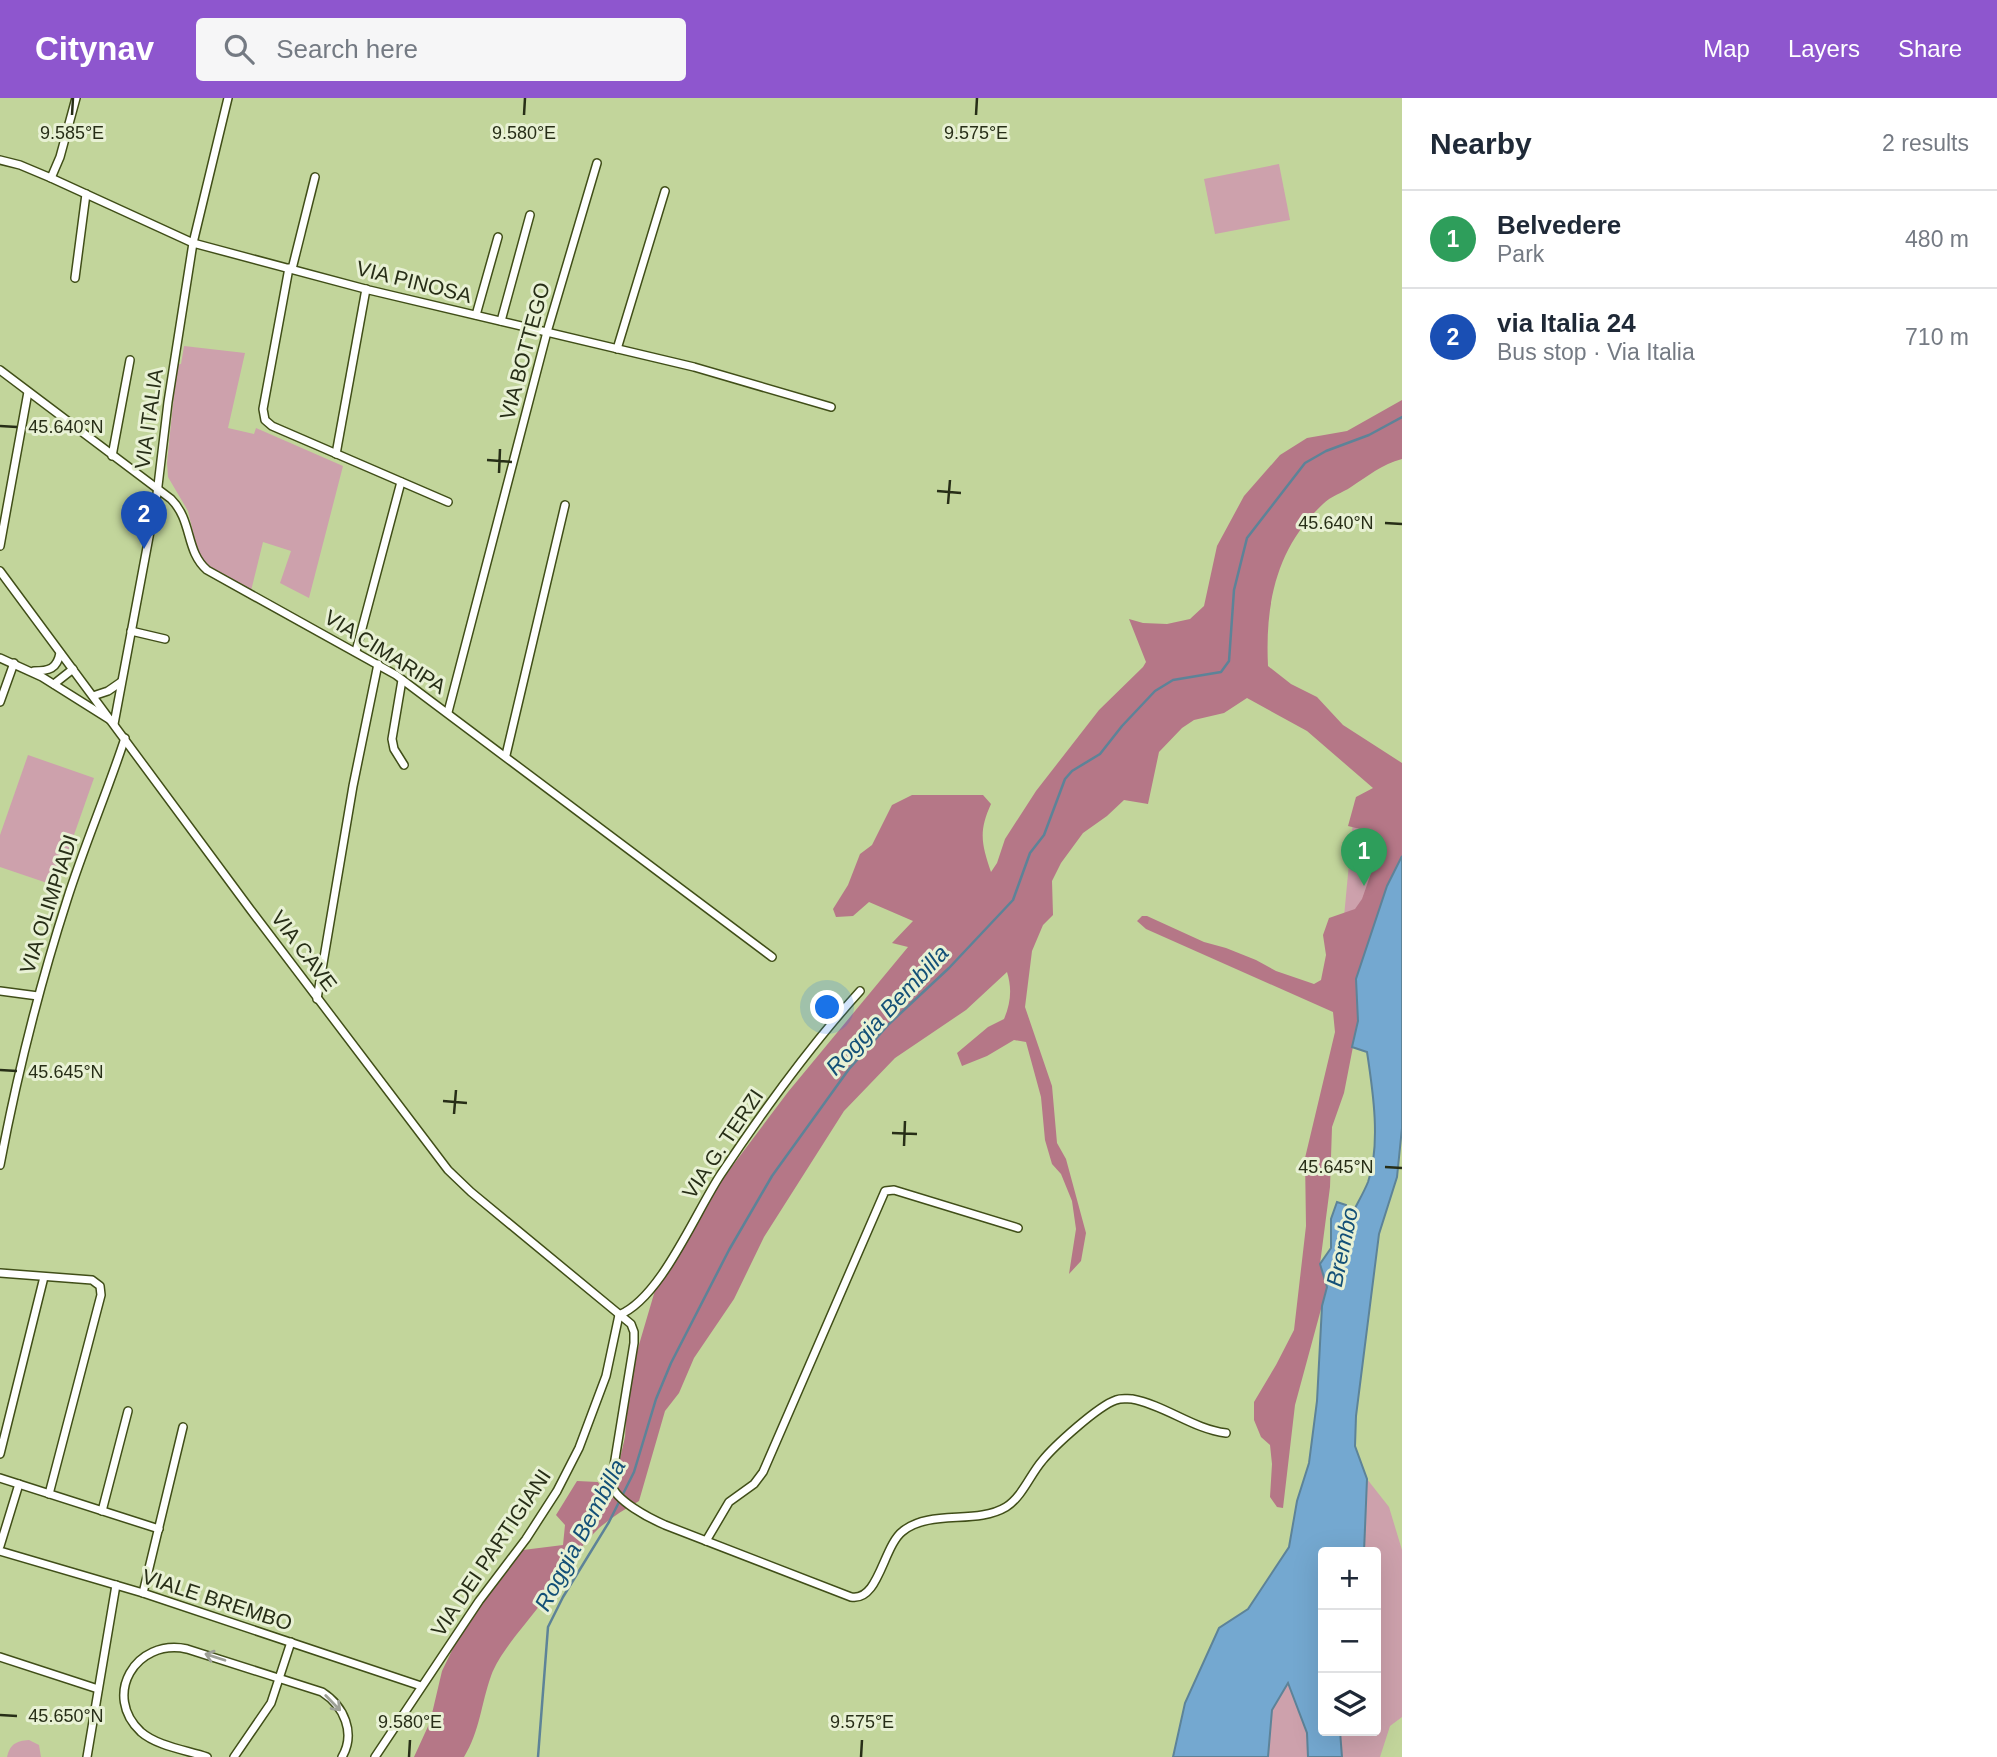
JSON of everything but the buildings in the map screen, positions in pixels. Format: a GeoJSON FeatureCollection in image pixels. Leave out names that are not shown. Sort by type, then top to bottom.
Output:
{"type":"FeatureCollection","features":[{"type":"Feature","properties":{"kind":"street"},"geometry":{"type":"LineString","coordinates":[[51,178],[60,157],[76,98]]}},
{"type":"Feature","properties":{"kind":"street","name":"VIA ITALIA"},"geometry":{"type":"LineString","coordinates":[[113,722],[158,488],[168,402],[193,243],[228,98]]}},
{"type":"Feature","properties":{"kind":"street","name":"VIA PINOSA"},"geometry":{"type":"LineString","coordinates":[[0,160],[51,178],[193,243],[366,289],[711,372],[831,407]]}},
{"type":"Feature","properties":{"kind":"street","name":"VIA BOTTEGO"},"geometry":{"type":"LineString","coordinates":[[448,712],[547,332],[597,163]]}},
{"type":"Feature","properties":{"kind":"street"},"geometry":{"type":"LineString","coordinates":[[315,177],[290,269],[269,375],[264,417],[270,425],[448,502]]}},
{"type":"Feature","properties":{"kind":"street"},"geometry":{"type":"LineString","coordinates":[[617,349],[665,191]]}},
{"type":"Feature","properties":{"kind":"street"},"geometry":{"type":"LineString","coordinates":[[75,278],[86,194]]}},
{"type":"Feature","properties":{"kind":"street"},"geometry":{"type":"LineString","coordinates":[[501,321],[530,215]]}},
{"type":"Feature","properties":{"kind":"street"},"geometry":{"type":"LineString","coordinates":[[476,315],[498,237]]}},
{"type":"Feature","properties":{"kind":"street"},"geometry":{"type":"LineString","coordinates":[[336,454],[366,289]]}},
{"type":"Feature","properties":{"kind":"street"},"geometry":{"type":"LineString","coordinates":[[112,456],[130,360]]}},
{"type":"Feature","properties":{"kind":"street","name":"VIA CIMARIPA"},"geometry":{"type":"LineString","coordinates":[[0,370],[171,499],[182,513],[194,555],[207,570],[356,651],[402,680],[506,755],[772,957]]}},
{"type":"Feature","properties":{"kind":"street"},"geometry":{"type":"LineString","coordinates":[[0,546],[28,392]]}},
{"type":"Feature","properties":{"kind":"street"},"geometry":{"type":"LineString","coordinates":[[356,651],[401,482]]}},
{"type":"Feature","properties":{"kind":"street"},"geometry":{"type":"LineString","coordinates":[[506,755],[565,505]]}},
{"type":"Feature","properties":{"kind":"street","name":"VIA CAVE"},"geometry":{"type":"LineString","coordinates":[[0,571],[317,999],[453,1175],[619,1315]]}},
{"type":"Feature","properties":{"kind":"street"},"geometry":{"type":"LineString","coordinates":[[131,631],[165,639]]}},
{"type":"Feature","properties":{"kind":"street"},"geometry":{"type":"LineString","coordinates":[[30,670],[52,669],[57,664],[60,653]]}},
{"type":"Feature","properties":{"kind":"street"},"geometry":{"type":"LineString","coordinates":[[0,658],[30,670],[113,722]]}},
{"type":"Feature","properties":{"kind":"street"},"geometry":{"type":"LineString","coordinates":[[0,702],[14,663]]}},
{"type":"Feature","properties":{"kind":"street"},"geometry":{"type":"LineString","coordinates":[[317,999],[353,786],[378,664]]}},
{"type":"Feature","properties":{"kind":"street"},"geometry":{"type":"LineString","coordinates":[[54,684],[73,669]]}},
{"type":"Feature","properties":{"kind":"street"},"geometry":{"type":"LineString","coordinates":[[402,680],[392,739],[394,749],[404,765]]}},
{"type":"Feature","properties":{"kind":"street"},"geometry":{"type":"LineString","coordinates":[[93,696],[108,691],[121,682]]}},
{"type":"Feature","properties":{"kind":"street","name":"VIA OLIMPIADI"},"geometry":{"type":"LineString","coordinates":[[0,1165],[14,1090],[37,996],[68,897],[125,738]]}},
{"type":"Feature","properties":{"kind":"street"},"geometry":{"type":"LineString","coordinates":[[0,991],[37,996]]}},
{"type":"Feature","properties":{"kind":"street","name":"VIA G. TERZI"},"geometry":{"type":"LineString","coordinates":[[619,1315],[643,1299],[722,1173],[809,1053],[860,991]]}},
{"type":"Feature","properties":{"kind":"street"},"geometry":{"type":"LineString","coordinates":[[706,1541],[729,1502],[754,1484],[762,1474],[885,1191],[894,1190],[1018,1228]]}},
{"type":"Feature","properties":{"kind":"street"},"geometry":{"type":"LineString","coordinates":[[0,1273],[94,1280],[100,1286],[101,1294],[49,1494]]}},
{"type":"Feature","properties":{"kind":"street"},"geometry":{"type":"LineString","coordinates":[[0,1454],[44,1277]]}},
{"type":"Feature","properties":{"kind":"street"},"geometry":{"type":"LineString","coordinates":[[619,1315],[631,1324],[634,1337],[612,1489],[653,1520],[851,1597],[862,1597],[871,1590],[892,1544],[901,1533],[920,1523],[993,1512],[1007,1506],[1048,1454],[1115,1400],[1128,1399],[1144,1403],[1210,1430],[1226,1433]]}},
{"type":"Feature","properties":{"kind":"street","name":"VIA DEI PARTIGIANI"},"geometry":{"type":"LineString","coordinates":[[375,1757],[479,1601],[541,1518],[568,1472],[608,1370],[619,1315]]}},
{"type":"Feature","properties":{"kind":"street"},"geometry":{"type":"LineString","coordinates":[[102,1511],[128,1411]]}},
{"type":"Feature","properties":{"kind":"street"},"geometry":{"type":"LineString","coordinates":[[143,1593],[183,1427]]}},
{"type":"Feature","properties":{"kind":"street"},"geometry":{"type":"LineString","coordinates":[[0,1478],[159,1529]]}},
{"type":"Feature","properties":{"kind":"street"},"geometry":{"type":"LineString","coordinates":[[0,1549],[19,1485]]}},
{"type":"Feature","properties":{"kind":"street","name":"VIALE BREMBO"},"geometry":{"type":"LineString","coordinates":[[0,1549],[143,1593],[421,1686]]}},
{"type":"Feature","properties":{"kind":"street"},"geometry":{"type":"LineString","coordinates":[[87,1757],[116,1585]]}},
{"type":"Feature","properties":{"kind":"street"},"geometry":{"type":"LineString","coordinates":[[234,1757],[267,1711],[291,1643]]}},
{"type":"Feature","properties":{"kind":"street"},"geometry":{"type":"LineString","coordinates":[[207,1757],[154,1740],[138,1728],[128,1710],[126,1682],[135,1665],[153,1650],[175,1647],[191,1650],[319,1691],[343,1713],[348,1731],[345,1756]]}},
{"type":"Feature","properties":{"kind":"street"},"geometry":{"type":"LineString","coordinates":[[0,1657],[98,1689]]}},
{"type":"Feature","properties":{"kind":"shaded area"},"geometry":{"type":"Polygon","coordinates":[[[1279,164],[1290,220],[1215,234],[1204,179],[1279,164]]]}},
{"type":"Feature","properties":{"kind":"shaded area"},"geometry":{"type":"Polygon","coordinates":[[[184,346],[245,353],[228,428],[254,434],[256,428],[343,466],[309,598],[280,583],[291,551],[263,542],[251,591],[204,565],[198,553],[188,511],[168,477],[167,463],[177,364],[181,364],[184,346]]]}},
{"type":"Feature","properties":{"kind":"shaded area"},"geometry":{"type":"Polygon","coordinates":[[[1402,400],[1402,459],[1382,467],[1329,499],[1307,521],[1284,558],[1272,599],[1269,621],[1268,666],[1291,684],[1317,697],[1343,725],[1402,763],[1402,856],[1387,886],[1356,979],[1358,1021],[1344,1093],[1332,1127],[1330,1187],[1320,1264],[1327,1287],[1295,1405],[1283,1508],[1277,1507],[1270,1497],[1270,1445],[1261,1437],[1254,1420],[1254,1402],[1294,1330],[1306,1226],[1305,1158],[1335,1032],[1333,1012],[1146,929],[1137,921],[1142,916],[1147,916],[1204,942],[1226,948],[1276,971],[1314,984],[1321,980],[1326,955],[1323,935],[1329,918],[1355,909],[1362,899],[1376,859],[1377,847],[1372,832],[1348,826],[1356,797],[1373,788],[1307,731],[1247,698],[1224,713],[1194,720],[1182,728],[1159,752],[1148,804],[1124,800],[1083,833],[1061,863],[1052,881],[1053,915],[1043,925],[1032,951],[1025,1007],[1052,1086],[1057,1143],[1066,1159],[1086,1233],[1081,1261],[1069,1274],[1076,1229],[1072,1201],[1061,1174],[1052,1164],[1045,1140],[1041,1097],[1026,1042],[1014,1040],[987,1056],[962,1066],[957,1053],[988,1027],[1004,1019],[1010,996],[1007,972],[966,1010],[895,1058],[844,1111],[764,1237],[734,1299],[694,1358],[679,1393],[665,1411],[639,1501],[599,1528],[575,1555],[506,1649],[491,1676],[477,1727],[464,1757],[414,1757],[430,1722],[442,1671],[478,1606],[523,1550],[563,1545],[565,1525],[556,1515],[577,1481],[598,1482],[606,1495],[619,1463],[625,1437],[628,1382],[656,1287],[724,1177],[788,1092],[908,947],[892,943],[913,921],[869,902],[853,916],[836,917],[833,909],[848,885],[860,854],[872,845],[892,805],[912,795],[983,795],[991,804],[984,823],[983,838],[991,872],[1005,839],[1036,791],[1099,710],[1146,662],[1129,619],[1143,623],[1167,624],[1190,619],[1204,606],[1217,546],[1244,496],[1280,455],[1307,438],[1347,431],[1402,400]]]}},
{"type":"Feature","properties":{"kind":"shaded area"},"geometry":{"type":"Polygon","coordinates":[[[28,755],[94,778],[56,886],[0,867],[0,835],[28,755]]]}},
{"type":"Feature","properties":{"kind":"shaded area"},"geometry":{"type":"Polygon","coordinates":[[[1402,787],[1337,991],[1355,800],[1402,787]]]}},
{"type":"Feature","properties":{"kind":"shaded area"},"geometry":{"type":"Polygon","coordinates":[[[1367,1479],[1389,1507],[1402,1550],[1402,1717],[1390,1726],[1380,1757],[1342,1757],[1340,1736],[1381,1736],[1381,1547],[1364,1547],[1367,1479]]]}},
{"type":"Feature","properties":{"kind":"shaded area"},"geometry":{"type":"Polygon","coordinates":[[[1288,1682],[1307,1733],[1308,1757],[1268,1757],[1272,1710],[1288,1682]]]}},
{"type":"Feature","properties":{"kind":"shaded area"},"geometry":{"type":"Polygon","coordinates":[[[29,1740],[39,1745],[41,1757],[7,1757],[14,1744],[29,1740]]]}},
{"type":"Feature","properties":{"kind":"water","name":"Brembo"},"geometry":{"type":"Polygon","coordinates":[[[1402,856],[1402,1128],[1397,1177],[1379,1234],[1356,1416],[1355,1446],[1367,1479],[1364,1547],[1318,1547],[1318,1736],[1340,1736],[1342,1757],[1308,1757],[1307,1733],[1288,1683],[1272,1710],[1268,1757],[1173,1757],[1185,1703],[1219,1628],[1248,1609],[1289,1547],[1297,1501],[1309,1463],[1317,1401],[1322,1306],[1327,1287],[1320,1264],[1331,1248],[1331,1219],[1337,1202],[1346,1205],[1346,1213],[1353,1212],[1368,1182],[1372,1167],[1375,1118],[1367,1052],[1352,1047],[1358,1021],[1356,979],[1387,886],[1402,856]]]}},
{"type":"Feature","properties":{"kind":"waterway","name":"Roggia Bembilla"},"geometry":{"type":"LineString","coordinates":[[538,1757],[548,1627],[609,1522],[634,1472],[656,1399],[671,1363],[729,1250],[772,1176],[849,1069],[889,1024],[949,968],[1013,900],[1030,853],[1044,835],[1065,779],[1072,771],[1100,754],[1155,691],[1173,680],[1221,672],[1229,661],[1234,590],[1247,538],[1305,463],[1326,451],[1369,435],[1402,417]]}},
{"type":"Feature","properties":{"kind":"place","name":"via Italia 24"},"geometry":{"type":"Point","coordinates":[144,549]}},
{"type":"Feature","properties":{"kind":"place","name":"Belvedere"},"geometry":{"type":"Point","coordinates":[1364,886]}}]}
